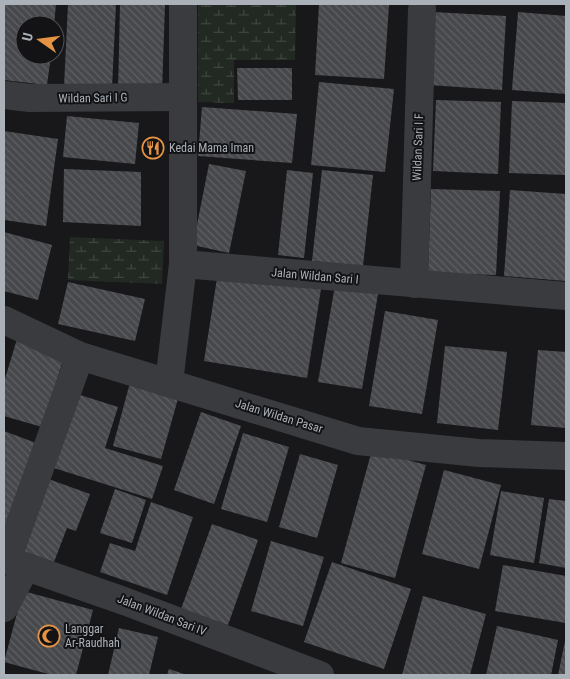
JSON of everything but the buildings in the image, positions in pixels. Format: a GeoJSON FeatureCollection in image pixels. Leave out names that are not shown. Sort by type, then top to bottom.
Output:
{"type":"FeatureCollection","features":[{"type":"Feature","properties":{"kind":"street"},"geometry":{"type":"LineString","coordinates":[[169,383],[183,264],[183,4]]}},
{"type":"Feature","properties":{"kind":"street","name":"Wildan Sari I F"},"geometry":{"type":"LineString","coordinates":[[414,284],[422,9]]}},
{"type":"Feature","properties":{"kind":"street","name":"Wildan Sari I G"},"geometry":{"type":"LineString","coordinates":[[4,95],[30,98],[182,97]]}},
{"type":"Feature","properties":{"kind":"street","name":"Jalan Wildan Sari I"},"geometry":{"type":"LineString","coordinates":[[183,264],[566,296]]}},
{"type":"Feature","properties":{"kind":"street","name":"Jalan Wildan Pasar"},"geometry":{"type":"LineString","coordinates":[[4,320],[80,356],[358,441],[479,453],[566,456]]}},
{"type":"Feature","properties":{"kind":"street"},"geometry":{"type":"LineString","coordinates":[[4,608],[12,562],[80,356]]}},
{"type":"Feature","properties":{"kind":"street","name":"Jalan Wildan Sari IV"},"geometry":{"type":"LineString","coordinates":[[12,562],[124,600],[320,675]]}},
{"type":"Feature","properties":{"kind":"green space"},"geometry":{"type":"Polygon","coordinates":[[[198,4],[296,4],[295,60],[234,60],[234,103],[198,102],[198,4]]]}},
{"type":"Feature","properties":{"kind":"green space"},"geometry":{"type":"Polygon","coordinates":[[[70,237],[164,241],[162,284],[68,280],[70,237]]]}},
{"type":"Feature","properties":{"kind":"place","name":"Kedai Mama Iman"},"geometry":{"type":"Point","coordinates":[153,148]}},
{"type":"Feature","properties":{"kind":"place","name":"Langgar Ar-Raudhah"},"geometry":{"type":"Point","coordinates":[49,636]}}]}
